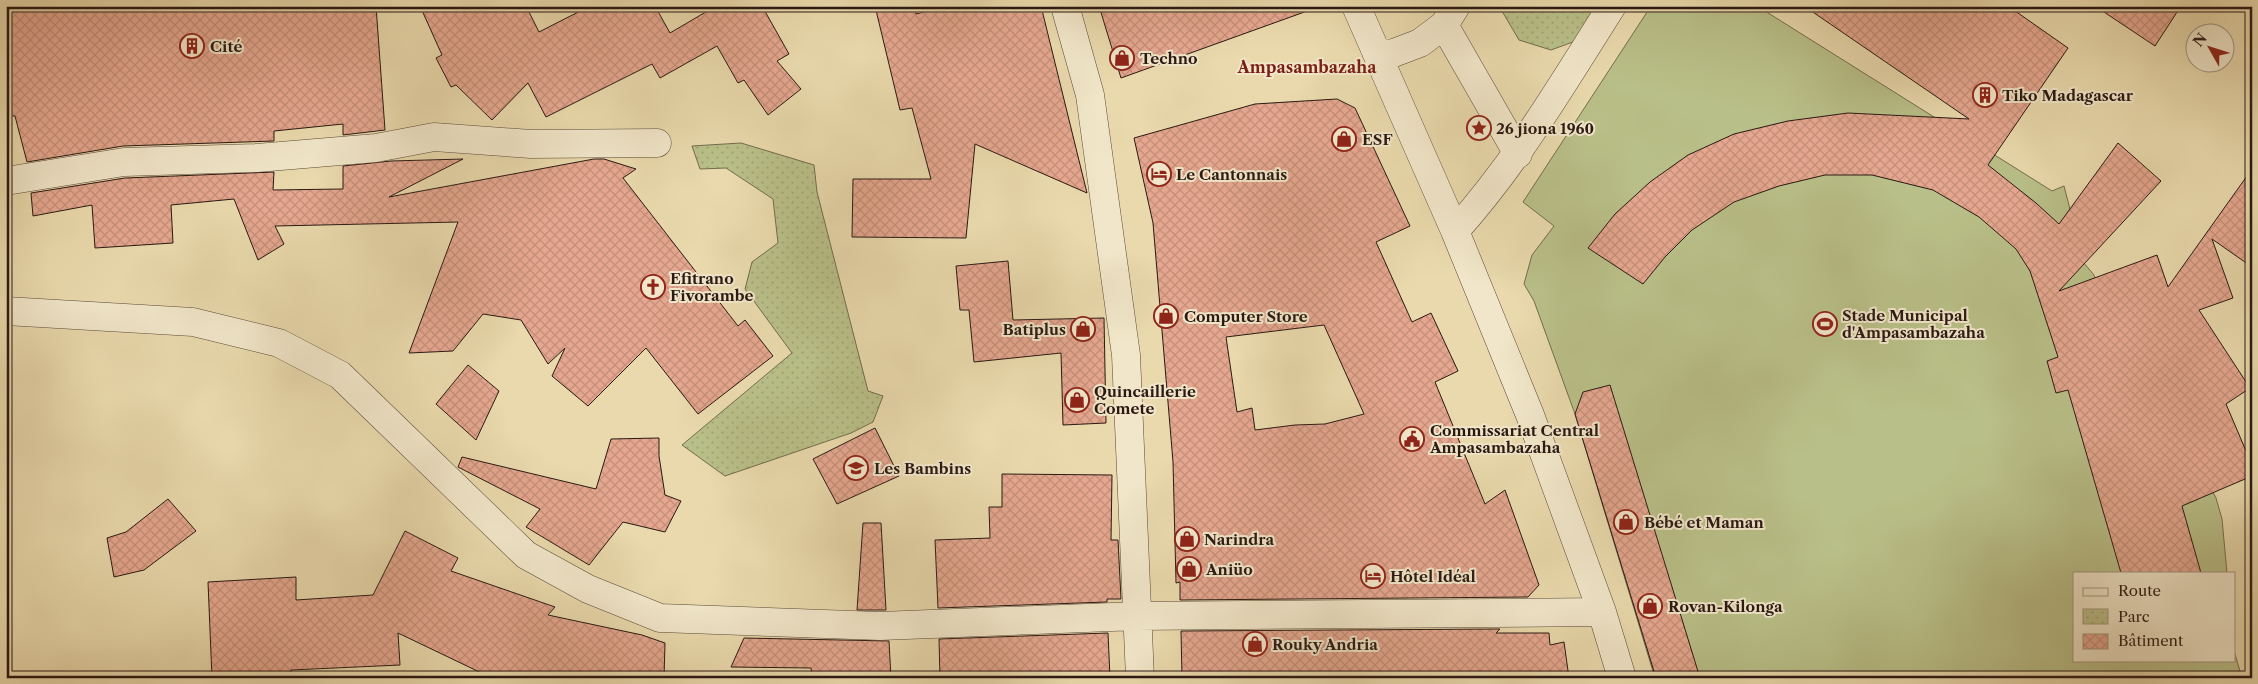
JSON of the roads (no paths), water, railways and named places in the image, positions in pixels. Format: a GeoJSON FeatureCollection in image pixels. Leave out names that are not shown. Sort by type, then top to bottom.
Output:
{"type":"FeatureCollection","features":[{"type":"Feature","properties":{"kind":"street"},"geometry":{"type":"LineString","coordinates":[[1065,6],[1090,95],[1126,355],[1140,678]]}},
{"type":"Feature","properties":{"kind":"street"},"geometry":{"type":"LineString","coordinates":[[1356,6],[1455,231],[1530,414],[1602,612],[1622,678]]}},
{"type":"Feature","properties":{"kind":"street"},"geometry":{"type":"LineString","coordinates":[[1455,231],[1518,154],[1612,6]]}},
{"type":"Feature","properties":{"kind":"street"},"geometry":{"type":"LineString","coordinates":[[1376,52],[1391,54],[1420,43],[1450,16],[1518,154]]}},
{"type":"Feature","properties":{"kind":"street"},"geometry":{"type":"LineString","coordinates":[[6,181],[124,162],[257,158],[376,148],[434,137],[531,144],[657,144]]}},
{"type":"Feature","properties":{"kind":"street"},"geometry":{"type":"LineString","coordinates":[[6,311],[193,322],[279,342],[340,375],[526,555],[588,589],[660,618],[880,626],[1137,616],[1602,612]]}},
{"type":"Feature","properties":{"kind":"place","name":"Cité"},"geometry":{"type":"Point","coordinates":[192,46]}},
{"type":"Feature","properties":{"kind":"place","name":"Techno"},"geometry":{"type":"Point","coordinates":[1122,58]}},
{"type":"Feature","properties":{"kind":"place","name":"Tiko Madagascar"},"geometry":{"type":"Point","coordinates":[1985,95]}},
{"type":"Feature","properties":{"kind":"place","name":"26 jiona 1960"},"geometry":{"type":"Point","coordinates":[1479,128]}},
{"type":"Feature","properties":{"kind":"place","name":"ESF"},"geometry":{"type":"Point","coordinates":[1344,139]}},
{"type":"Feature","properties":{"kind":"place","name":"Le Cantonnais"},"geometry":{"type":"Point","coordinates":[1159,174]}},
{"type":"Feature","properties":{"kind":"place","name":"Efitrano Fivorambe"},"geometry":{"type":"Point","coordinates":[653,287]}},
{"type":"Feature","properties":{"kind":"place","name":"Computer Store"},"geometry":{"type":"Point","coordinates":[1166,316]}},
{"type":"Feature","properties":{"kind":"place","name":"Stade Municipal d'Ampasambazaha"},"geometry":{"type":"Point","coordinates":[1825,324]}},
{"type":"Feature","properties":{"kind":"place","name":"Batiplus"},"geometry":{"type":"Point","coordinates":[1083,329]}},
{"type":"Feature","properties":{"kind":"place","name":"Quincaillerie Comete"},"geometry":{"type":"Point","coordinates":[1077,400]}},
{"type":"Feature","properties":{"kind":"place","name":"Commissariat Central Ampasambazaha"},"geometry":{"type":"Point","coordinates":[1412,439]}},
{"type":"Feature","properties":{"kind":"place","name":"Les Bambins"},"geometry":{"type":"Point","coordinates":[856,468]}},
{"type":"Feature","properties":{"kind":"place","name":"Bébé et Maman"},"geometry":{"type":"Point","coordinates":[1626,522]}},
{"type":"Feature","properties":{"kind":"place","name":"Narindra"},"geometry":{"type":"Point","coordinates":[1187,539]}},
{"type":"Feature","properties":{"kind":"place","name":"Aniüo"},"geometry":{"type":"Point","coordinates":[1189,569]}},
{"type":"Feature","properties":{"kind":"place","name":"Hôtel Idéal"},"geometry":{"type":"Point","coordinates":[1373,576]}},
{"type":"Feature","properties":{"kind":"place","name":"Rovan-Kilonga"},"geometry":{"type":"Point","coordinates":[1650,606]}},
{"type":"Feature","properties":{"kind":"place","name":"Rouky Andria"},"geometry":{"type":"Point","coordinates":[1255,644]}},
{"type":"Feature","properties":{"kind":"district","name":"Ampasambazaha"},"geometry":{"type":"Point","coordinates":[1307,67]}}]}
